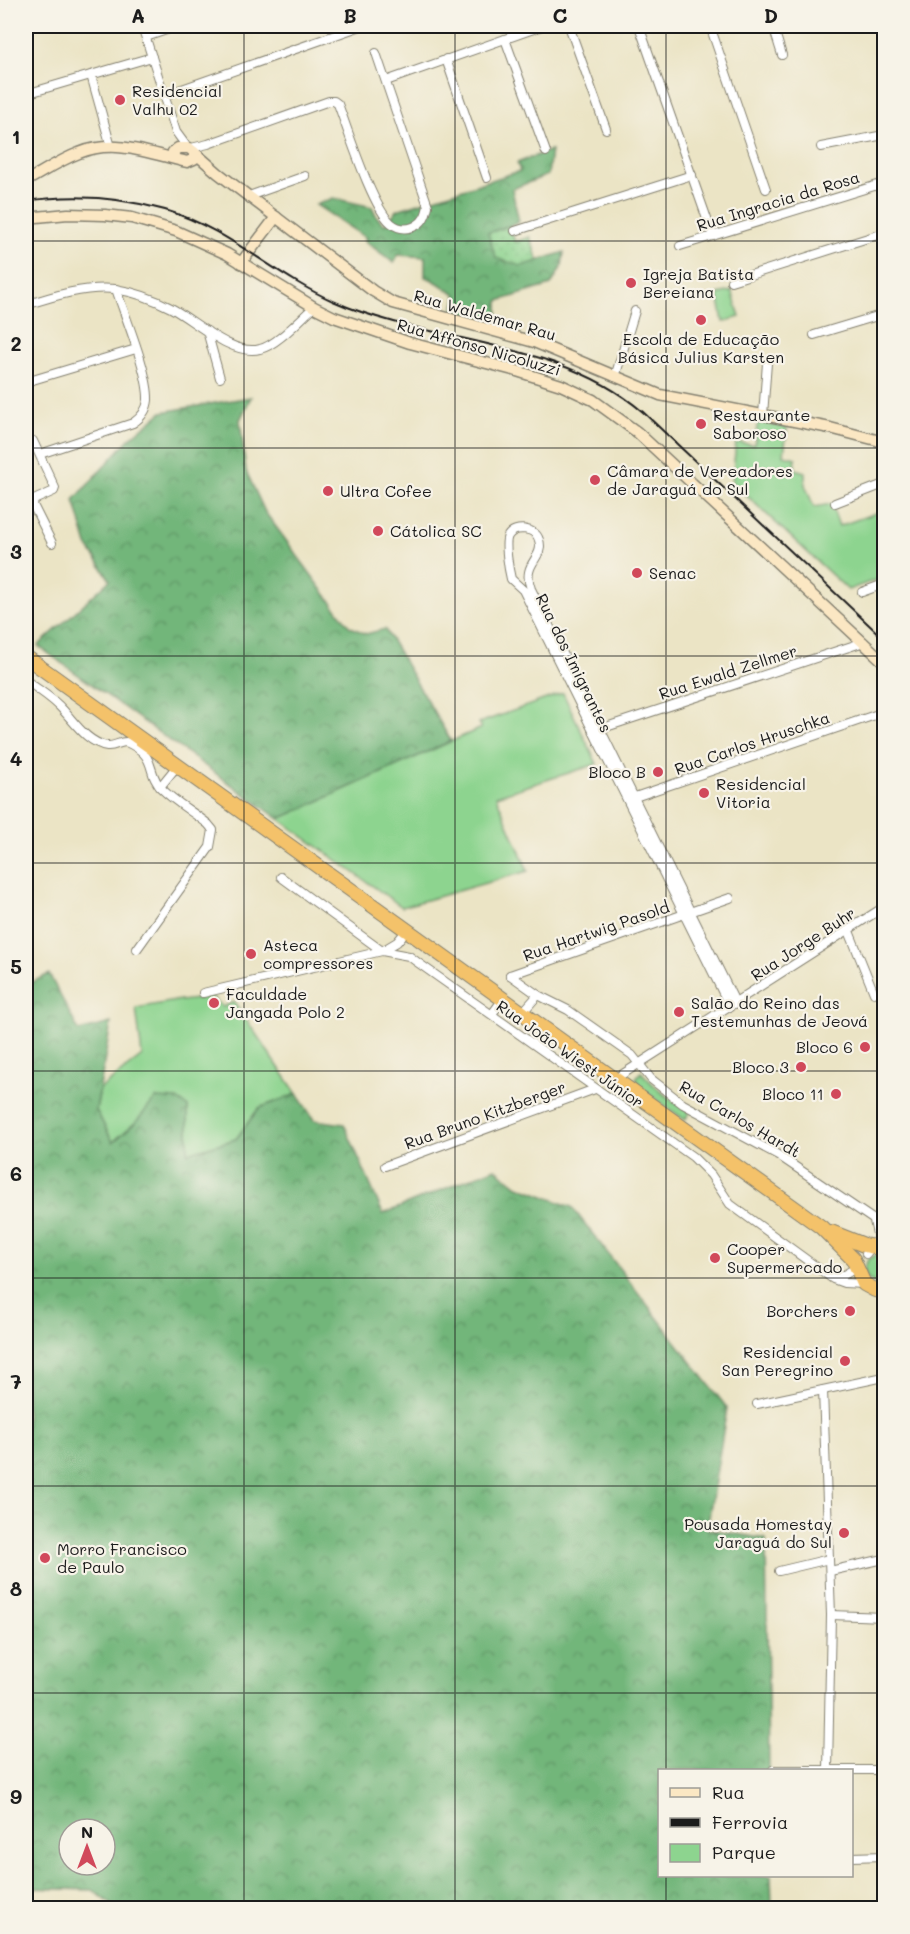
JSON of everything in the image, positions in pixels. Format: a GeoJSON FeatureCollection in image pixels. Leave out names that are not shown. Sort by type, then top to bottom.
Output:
{"type":"FeatureCollection","features":[{"type":"Feature","properties":{"kind":"highway"},"geometry":{"type":"LineString","coordinates":[[26,657],[126,737],[177,765],[821,1227],[844,1249],[868,1261]]}},
{"type":"Feature","properties":{"kind":"highway"},"geometry":{"type":"LineString","coordinates":[[821,1227],[857,1243],[868,1261],[874,1290],[884,1291]]}},
{"type":"Feature","properties":{"kind":"street"},"geometry":{"type":"LineString","coordinates":[[142,26],[176,132],[186,153],[328,101],[334,101],[338,104],[366,179],[385,215],[398,227],[409,228],[422,221],[428,206],[376,53]]}},
{"type":"Feature","properties":{"kind":"street"},"geometry":{"type":"LineString","coordinates":[[146,37],[178,26]]}},
{"type":"Feature","properties":{"kind":"street"},"geometry":{"type":"LineString","coordinates":[[165,95],[361,26]]}},
{"type":"Feature","properties":{"kind":"street"},"geometry":{"type":"LineString","coordinates":[[386,81],[542,26]]}},
{"type":"Feature","properties":{"kind":"street"},"geometry":{"type":"LineString","coordinates":[[569,26],[606,129]]}},
{"type":"Feature","properties":{"kind":"street"},"geometry":{"type":"LineString","coordinates":[[639,26],[713,236]]}},
{"type":"Feature","properties":{"kind":"street"},"geometry":{"type":"LineString","coordinates":[[710,26],[766,189]]}},
{"type":"Feature","properties":{"kind":"street"},"geometry":{"type":"LineString","coordinates":[[773,26],[782,56]]}},
{"type":"Feature","properties":{"kind":"street"},"geometry":{"type":"LineString","coordinates":[[505,39],[546,152]]}},
{"type":"Feature","properties":{"kind":"street"},"geometry":{"type":"LineString","coordinates":[[26,94],[152,57]]}},
{"type":"Feature","properties":{"kind":"street"},"geometry":{"type":"LineString","coordinates":[[446,59],[487,178]]}},
{"type":"Feature","properties":{"kind":"street"},"geometry":{"type":"LineString","coordinates":[[91,75],[111,147]]}},
{"type":"Feature","properties":{"kind":"street"},"geometry":{"type":"LineString","coordinates":[[821,147],[885,135]]}},
{"type":"Feature","properties":{"kind":"street","name":"Rua Waldemar Rau"},"geometry":{"type":"LineString","coordinates":[[26,181],[79,152],[111,147],[154,153],[186,153],[216,171],[373,291],[393,303],[534,342],[660,395],[853,433],[885,442]]}},
{"type":"Feature","properties":{"kind":"street"},"geometry":{"type":"LineString","coordinates":[[249,196],[305,176]]}},
{"type":"Feature","properties":{"kind":"street"},"geometry":{"type":"LineString","coordinates":[[515,231],[692,176]]}},
{"type":"Feature","properties":{"kind":"street","name":"Rua Ingracia da Rosa"},"geometry":{"type":"LineString","coordinates":[[680,246],[885,183]]}},
{"type":"Feature","properties":{"kind":"street"},"geometry":{"type":"LineString","coordinates":[[26,192],[27,218]]}},
{"type":"Feature","properties":{"kind":"street","name":"Rua Affonso Nicoluzzi"},"geometry":{"type":"LineString","coordinates":[[27,218],[87,214],[132,219],[176,231],[241,263],[315,308],[375,333],[534,376],[593,399],[637,432],[885,662]]}},
{"type":"Feature","properties":{"kind":"street"},"geometry":{"type":"LineString","coordinates":[[241,263],[276,217]]}},
{"type":"Feature","properties":{"kind":"street"},"geometry":{"type":"LineString","coordinates":[[731,281],[885,233]]}},
{"type":"Feature","properties":{"kind":"street"},"geometry":{"type":"LineString","coordinates":[[26,304],[71,293],[116,289],[143,296],[171,308],[223,341],[244,349],[260,349],[275,341],[315,308]]}},
{"type":"Feature","properties":{"kind":"street"},"geometry":{"type":"LineString","coordinates":[[40,454],[133,423],[144,413],[148,398],[145,379],[116,289]]}},
{"type":"Feature","properties":{"kind":"street"},"geometry":{"type":"LineString","coordinates":[[278,344],[315,308]]}},
{"type":"Feature","properties":{"kind":"street"},"geometry":{"type":"LineString","coordinates":[[615,377],[635,311]]}},
{"type":"Feature","properties":{"kind":"street"},"geometry":{"type":"LineString","coordinates":[[814,335],[885,314]]}},
{"type":"Feature","properties":{"kind":"street"},"geometry":{"type":"LineString","coordinates":[[207,331],[220,378]]}},
{"type":"Feature","properties":{"kind":"street"},"geometry":{"type":"LineString","coordinates":[[26,382],[135,349]]}},
{"type":"Feature","properties":{"kind":"street"},"geometry":{"type":"LineString","coordinates":[[763,415],[767,363]]}},
{"type":"Feature","properties":{"kind":"street"},"geometry":{"type":"LineString","coordinates":[[33,441],[55,488],[54,491],[34,500],[33,505],[52,543]]}},
{"type":"Feature","properties":{"kind":"street"},"geometry":{"type":"LineString","coordinates":[[836,503],[885,484]]}},
{"type":"Feature","properties":{"kind":"street","name":"Rua dos Imigrantes"},"geometry":{"type":"LineString","coordinates":[[631,799],[529,582],[528,570],[540,549],[539,537],[531,531],[517,530],[511,533],[506,542],[511,579],[523,590],[631,799],[733,1005]]}},
{"type":"Feature","properties":{"kind":"street"},"geometry":{"type":"LineString","coordinates":[[862,592],[885,584]]}},
{"type":"Feature","properties":{"kind":"street","name":"Rua Ewald Zellmer"},"geometry":{"type":"LineString","coordinates":[[600,729],[864,642]]}},
{"type":"Feature","properties":{"kind":"street"},"geometry":{"type":"LineString","coordinates":[[26,680],[52,699],[79,729],[92,739],[106,746],[116,745],[126,737],[148,759],[160,787],[213,830],[210,847],[137,950]]}},
{"type":"Feature","properties":{"kind":"street","name":"Rua Carlos Hruschka"},"geometry":{"type":"LineString","coordinates":[[631,799],[885,712]]}},
{"type":"Feature","properties":{"kind":"street"},"geometry":{"type":"LineString","coordinates":[[160,787],[177,765]]}},
{"type":"Feature","properties":{"kind":"street","name":"Rua João Wiest Júnior"},"geometry":{"type":"LineString","coordinates":[[281,877],[382,951],[409,957],[693,1157],[711,1175],[730,1204],[827,1275],[844,1283],[868,1261]]}},
{"type":"Feature","properties":{"kind":"street","name":"Rua Hartwig Pasold"},"geometry":{"type":"LineString","coordinates":[[510,975],[730,898]]}},
{"type":"Feature","properties":{"kind":"street","name":"Rua Jorge Buhr"},"geometry":{"type":"LineString","coordinates":[[615,1079],[885,907]]}},
{"type":"Feature","properties":{"kind":"street"},"geometry":{"type":"LineString","coordinates":[[203,993],[382,951],[397,942],[407,930]]}},
{"type":"Feature","properties":{"kind":"street"},"geometry":{"type":"LineString","coordinates":[[849,931],[874,993]]}},
{"type":"Feature","properties":{"kind":"street","name":"Rua Carlos Hardt"},"geometry":{"type":"LineString","coordinates":[[510,975],[538,995],[580,1018],[632,1055],[657,1085],[683,1104],[778,1155],[874,1220],[885,1230]]}},
{"type":"Feature","properties":{"kind":"street"},"geometry":{"type":"LineString","coordinates":[[522,1013],[538,995]]}},
{"type":"Feature","properties":{"kind":"street"},"geometry":{"type":"LineString","coordinates":[[492,1014],[503,999]]}},
{"type":"Feature","properties":{"kind":"street","name":"Rua Bruno Kitzberger"},"geometry":{"type":"LineString","coordinates":[[385,1166],[595,1089]]}},
{"type":"Feature","properties":{"kind":"street"},"geometry":{"type":"LineString","coordinates":[[827,1275],[844,1275],[868,1261],[878,1238],[874,1220]]}},
{"type":"Feature","properties":{"kind":"street"},"geometry":{"type":"LineString","coordinates":[[757,1404],[885,1377]]}},
{"type":"Feature","properties":{"kind":"street"},"geometry":{"type":"LineString","coordinates":[[823,1390],[831,1615],[828,1769]]}},
{"type":"Feature","properties":{"kind":"street"},"geometry":{"type":"LineString","coordinates":[[779,1571],[829,1559]]}},
{"type":"Feature","properties":{"kind":"street"},"geometry":{"type":"LineString","coordinates":[[830,1571],[885,1559]]}},
{"type":"Feature","properties":{"kind":"street"},"geometry":{"type":"LineString","coordinates":[[831,1615],[885,1617]]}},
{"type":"Feature","properties":{"kind":"street"},"geometry":{"type":"LineString","coordinates":[[853,1770],[885,1770]]}},
{"type":"Feature","properties":{"kind":"street"},"geometry":{"type":"LineString","coordinates":[[853,1857],[885,1856]]}},
{"type":"Feature","properties":{"kind":"green space"},"geometry":{"type":"Polygon","coordinates":[[[551,150],[548,175],[512,189],[519,222],[488,233],[521,266],[564,252],[562,266],[551,285],[498,301],[498,323],[453,312],[457,295],[425,277],[425,257],[398,255],[394,263],[365,241],[366,238],[316,205],[333,198],[372,207],[377,217],[385,225],[397,210],[520,171],[517,163],[551,150]]]}},
{"type":"Feature","properties":{"kind":"green space"},"geometry":{"type":"Polygon","coordinates":[[[510,226],[515,242],[530,237],[538,261],[521,266],[496,258],[488,233],[510,226]]]}},
{"type":"Feature","properties":{"kind":"green space"},"geometry":{"type":"Polygon","coordinates":[[[732,291],[740,317],[723,322],[718,294],[732,291]]]}},
{"type":"Feature","properties":{"kind":"green space"},"geometry":{"type":"Polygon","coordinates":[[[251,397],[240,420],[246,471],[265,512],[349,626],[366,634],[385,629],[451,741],[279,819],[38,646],[110,580],[87,545],[74,500],[129,439],[162,412],[251,397]]]}},
{"type":"Feature","properties":{"kind":"green space"},"geometry":{"type":"Polygon","coordinates":[[[758,422],[787,427],[784,455],[796,458],[795,469],[805,472],[805,485],[814,507],[831,504],[839,526],[884,510],[884,577],[848,590],[732,482],[736,442],[754,445],[758,422]]]}},
{"type":"Feature","properties":{"kind":"green space"},"geometry":{"type":"Polygon","coordinates":[[[563,693],[597,764],[496,796],[528,871],[402,907],[279,819],[481,728],[479,723],[563,693]]]}},
{"type":"Feature","properties":{"kind":"green space"},"geometry":{"type":"Polygon","coordinates":[[[49,974],[79,1031],[111,1023],[96,1110],[113,1142],[135,1123],[156,1098],[177,1099],[188,1107],[188,1153],[236,1139],[259,1108],[297,1094],[314,1120],[344,1124],[383,1214],[495,1168],[516,1185],[572,1207],[727,1408],[707,1529],[766,1539],[769,1769],[658,1769],[658,1877],[771,1877],[772,1908],[116,1908],[93,1890],[26,1888],[26,985],[49,974]]]}},
{"type":"Feature","properties":{"kind":"green space"},"geometry":{"type":"Polygon","coordinates":[[[212,997],[223,1007],[234,1002],[297,1094],[259,1108],[236,1139],[188,1153],[188,1107],[135,1123],[113,1142],[96,1110],[100,1089],[142,1056],[136,1008],[212,997]]]}},
{"type":"Feature","properties":{"kind":"green space"},"geometry":{"type":"Polygon","coordinates":[[[641,1072],[671,1100],[691,1110],[685,1120],[640,1088],[636,1078],[641,1072]]]}},
{"type":"Feature","properties":{"kind":"green space"},"geometry":{"type":"Polygon","coordinates":[[[884,1254],[883,1286],[868,1280],[864,1269],[868,1259],[884,1254]]]}},
{"type":"Feature","properties":{"kind":"railway"},"geometry":{"type":"LineString","coordinates":[[26,201],[96,198],[131,202],[165,210],[209,228],[333,301],[372,315],[533,356],[572,370],[609,388],[643,412],[884,639]]}},
{"type":"Feature","properties":{"kind":"place","name":"Residencial Valhu 02"},"geometry":{"type":"Point","coordinates":[120,100]}},
{"type":"Feature","properties":{"kind":"place","name":"Igreja Batista Bereiana"},"geometry":{"type":"Point","coordinates":[631,283]}},
{"type":"Feature","properties":{"kind":"place","name":"Escola de Educação Básica Julius Karsten"},"geometry":{"type":"Point","coordinates":[701,320]}},
{"type":"Feature","properties":{"kind":"place","name":"Restaurante Saboroso"},"geometry":{"type":"Point","coordinates":[701,424]}},
{"type":"Feature","properties":{"kind":"place","name":"Câmara de Vereadores de Jaraguá do Sul"},"geometry":{"type":"Point","coordinates":[595,480]}},
{"type":"Feature","properties":{"kind":"place","name":"Ultra Cofee"},"geometry":{"type":"Point","coordinates":[328,491]}},
{"type":"Feature","properties":{"kind":"place","name":"Cátolica SC"},"geometry":{"type":"Point","coordinates":[378,531]}},
{"type":"Feature","properties":{"kind":"place","name":"Senac"},"geometry":{"type":"Point","coordinates":[637,573]}},
{"type":"Feature","properties":{"kind":"place","name":"Bloco B"},"geometry":{"type":"Point","coordinates":[658,772]}},
{"type":"Feature","properties":{"kind":"place","name":"Residencial Vitoria"},"geometry":{"type":"Point","coordinates":[704,793]}},
{"type":"Feature","properties":{"kind":"place","name":"Asteca compressores"},"geometry":{"type":"Point","coordinates":[251,954]}},
{"type":"Feature","properties":{"kind":"place","name":"Faculdade Jangada Polo 2"},"geometry":{"type":"Point","coordinates":[214,1003]}},
{"type":"Feature","properties":{"kind":"place","name":"Salão do Reino das Testemunhas de Jeová"},"geometry":{"type":"Point","coordinates":[679,1012]}},
{"type":"Feature","properties":{"kind":"place","name":"Bloco 6"},"geometry":{"type":"Point","coordinates":[865,1047]}},
{"type":"Feature","properties":{"kind":"place","name":"Bloco 3"},"geometry":{"type":"Point","coordinates":[801,1067]}},
{"type":"Feature","properties":{"kind":"place","name":"Bloco 11"},"geometry":{"type":"Point","coordinates":[836,1094]}},
{"type":"Feature","properties":{"kind":"place","name":"Cooper Supermercado"},"geometry":{"type":"Point","coordinates":[715,1258]}},
{"type":"Feature","properties":{"kind":"place","name":"Borchers"},"geometry":{"type":"Point","coordinates":[850,1311]}},
{"type":"Feature","properties":{"kind":"place","name":"Residencial San Peregrino"},"geometry":{"type":"Point","coordinates":[845,1361]}},
{"type":"Feature","properties":{"kind":"place","name":"Pousada Homestay Jaraguá do Sul"},"geometry":{"type":"Point","coordinates":[844,1533]}},
{"type":"Feature","properties":{"kind":"place","name":"Morro Francisco de Paulo"},"geometry":{"type":"Point","coordinates":[45,1558]}}]}
